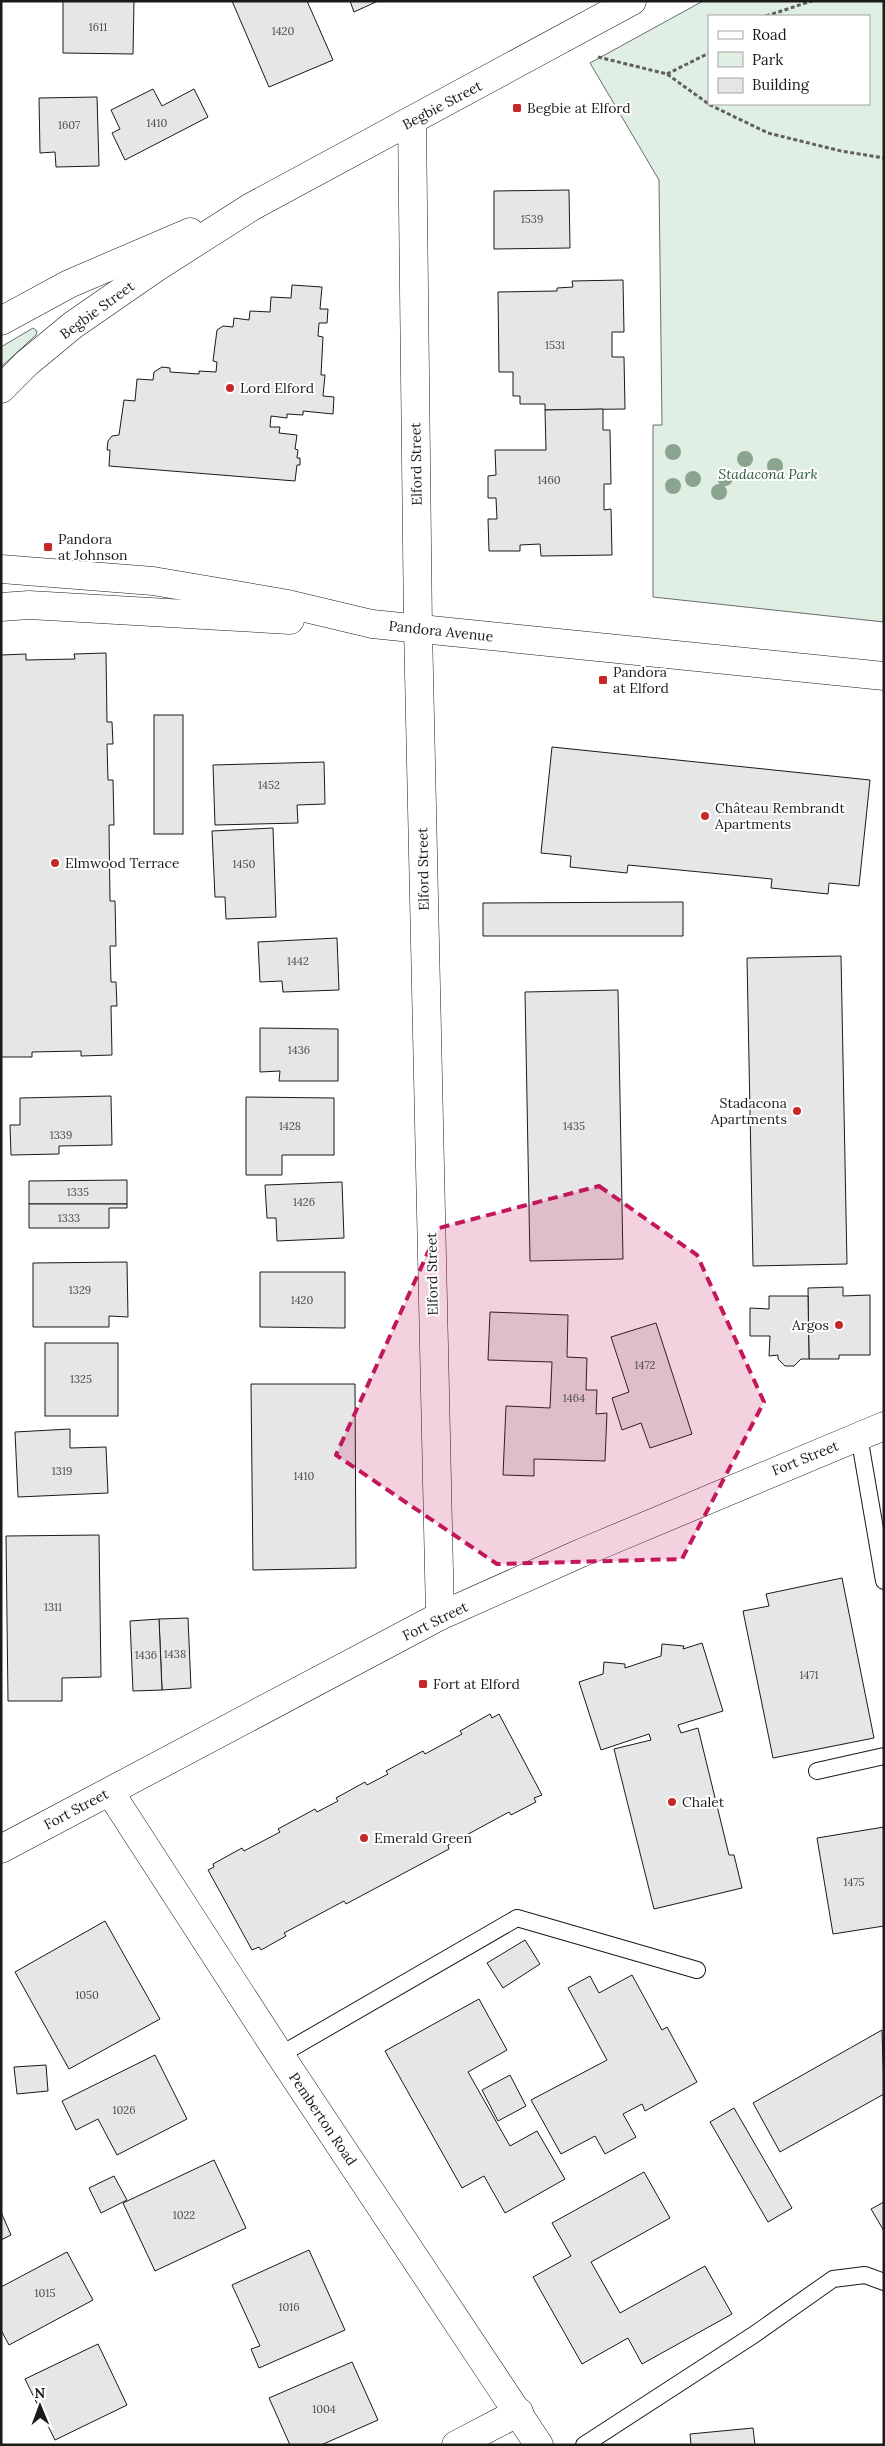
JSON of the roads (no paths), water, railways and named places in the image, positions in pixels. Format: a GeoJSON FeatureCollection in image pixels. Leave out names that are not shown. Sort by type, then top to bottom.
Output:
{"type":"FeatureCollection","features":[{"type":"Feature","properties":{"kind":"main road","name":"Begbie Street"},"geometry":{"type":"LineString","coordinates":[[1,389],[27,363],[73,325],[157,267],[251,207],[632,1]]}},
{"type":"Feature","properties":{"kind":"main road","name":"Elford Street"},"geometry":{"type":"LineString","coordinates":[[412,121],[418,628],[440,1616]]}},
{"type":"Feature","properties":{"kind":"main road","name":"Begbie Street"},"geometry":{"type":"LineString","coordinates":[[2,320],[69,284],[138,252],[251,207]]}},
{"type":"Feature","properties":{"kind":"main road","name":"Pandora Avenue"},"geometry":{"type":"LineString","coordinates":[[1,570],[153,581],[288,604],[372,624],[884,676]]}},
{"type":"Feature","properties":{"kind":"main road"},"geometry":{"type":"LineString","coordinates":[[1,607],[29,605],[372,624]]}},
{"type":"Feature","properties":{"kind":"main road","name":"Fort Street"},"geometry":{"type":"LineString","coordinates":[[1,1848],[440,1616],[581,1553],[884,1426]]}},
{"type":"Feature","properties":{"kind":"main road","name":"Pemberton Road"},"geometry":{"type":"LineString","coordinates":[[110,1792],[280,2055],[519,2412],[539,2445]]}},
{"type":"Feature","properties":{"kind":"main road"},"geometry":{"type":"LineString","coordinates":[[456,2445],[519,2412]]}},
{"type":"Feature","properties":{"kind":"lane"},"geometry":{"type":"LineString","coordinates":[[859,1436],[884,1581]]}},
{"type":"Feature","properties":{"kind":"lane"},"geometry":{"type":"LineString","coordinates":[[817,1771],[884,1756]]}},
{"type":"Feature","properties":{"kind":"lane"},"geometry":{"type":"LineString","coordinates":[[280,2055],[517,1918],[697,1970]]}},
{"type":"Feature","properties":{"kind":"lane"},"geometry":{"type":"LineString","coordinates":[[584,2445],[755,2334],[833,2279],[865,2276],[884,2282]]}},
{"type":"Feature","properties":{"kind":"place","name":"Begbie at Elford"},"geometry":{"type":"Point","coordinates":[517,108]}},
{"type":"Feature","properties":{"kind":"place","name":"Lord Elford"},"geometry":{"type":"Point","coordinates":[230,388]}},
{"type":"Feature","properties":{"kind":"place","name":"Pandora at Johnson"},"geometry":{"type":"Point","coordinates":[48,547]}},
{"type":"Feature","properties":{"kind":"place","name":"Pandora at Elford"},"geometry":{"type":"Point","coordinates":[603,680]}},
{"type":"Feature","properties":{"kind":"place","name":"Château Rembrandt Apartments"},"geometry":{"type":"Point","coordinates":[705,816]}},
{"type":"Feature","properties":{"kind":"place","name":"Elmwood Terrace"},"geometry":{"type":"Point","coordinates":[55,863]}},
{"type":"Feature","properties":{"kind":"place","name":"Stadacona Apartments"},"geometry":{"type":"Point","coordinates":[797,1111]}},
{"type":"Feature","properties":{"kind":"place","name":"Argos"},"geometry":{"type":"Point","coordinates":[839,1325]}},
{"type":"Feature","properties":{"kind":"place","name":"Fort at Elford"},"geometry":{"type":"Point","coordinates":[423,1684]}},
{"type":"Feature","properties":{"kind":"place","name":"Chalet"},"geometry":{"type":"Point","coordinates":[672,1802]}},
{"type":"Feature","properties":{"kind":"place","name":"Emerald Green"},"geometry":{"type":"Point","coordinates":[364,1838]}},
{"type":"Feature","properties":{"kind":"park label","name":"Stadacona Park"},"geometry":{"type":"Point","coordinates":[768,474]}}]}
